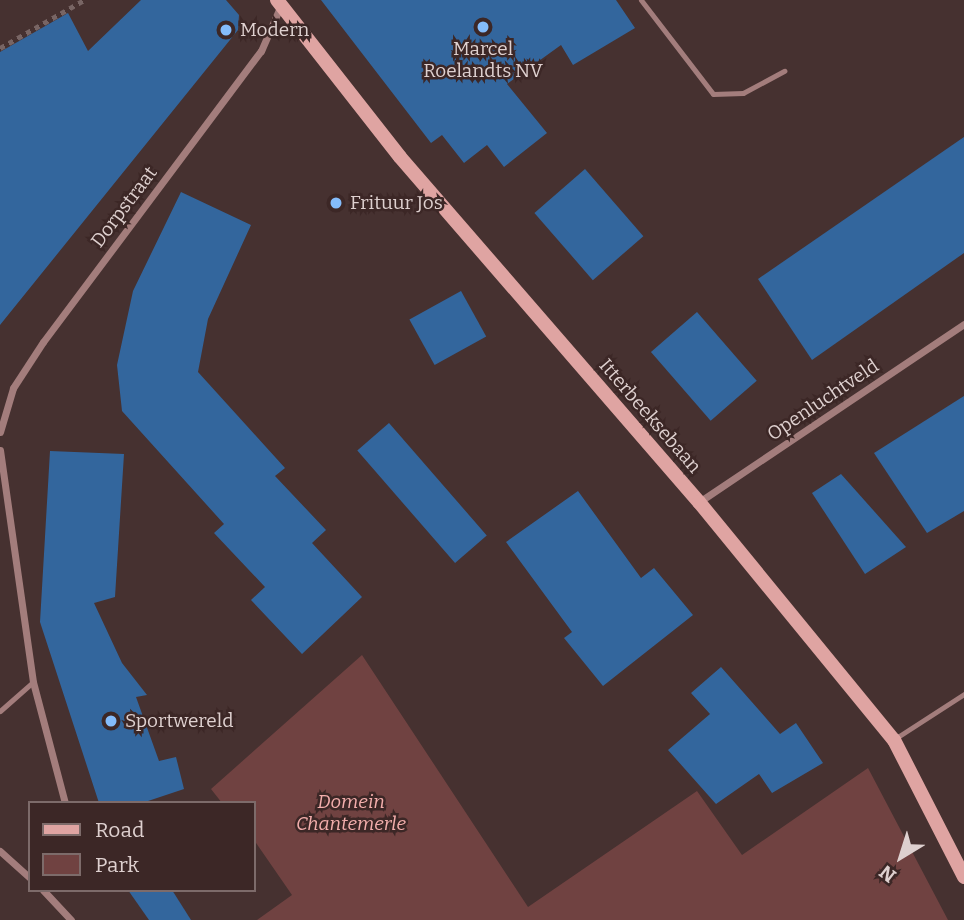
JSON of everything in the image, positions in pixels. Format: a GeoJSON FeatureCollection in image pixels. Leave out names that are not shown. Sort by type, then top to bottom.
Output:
{"type":"FeatureCollection","features":[{"type":"Feature","properties":{"kind":"main road","name":"Itterbeeksebaan"},"geometry":{"type":"LineString","coordinates":[[282,2],[400,157],[699,502],[894,740],[964,877]]}},
{"type":"Feature","properties":{"kind":"street","name":"Dorpstraat"},"geometry":{"type":"LineString","coordinates":[[0,432],[20,376],[261,51],[282,2]]}},
{"type":"Feature","properties":{"kind":"street","name":"Openluchtveld"},"geometry":{"type":"LineString","coordinates":[[699,502],[964,324]]}},
{"type":"Feature","properties":{"kind":"street"},"geometry":{"type":"LineString","coordinates":[[0,450],[33,681],[64,801]]}},
{"type":"Feature","properties":{"kind":"street"},"geometry":{"type":"LineString","coordinates":[[0,851],[28,876]]}},
{"type":"Feature","properties":{"kind":"street"},"geometry":{"type":"LineString","coordinates":[[45,892],[71,920]]}},
{"type":"Feature","properties":{"kind":"street"},"geometry":{"type":"LineString","coordinates":[[54,900],[56,892]]}},
{"type":"Feature","properties":{"kind":"lane"},"geometry":{"type":"LineString","coordinates":[[641,0],[713,94],[743,93],[784,71]]}},
{"type":"Feature","properties":{"kind":"lane"},"geometry":{"type":"LineString","coordinates":[[0,711],[33,681]]}},
{"type":"Feature","properties":{"kind":"lane"},"geometry":{"type":"LineString","coordinates":[[894,740],[964,694]]}},
{"type":"Feature","properties":{"kind":"path"},"geometry":{"type":"LineString","coordinates":[[0,48],[84,0]]}},
{"type":"Feature","properties":{"kind":"green space","name":"Domein Chantemerle"},"geometry":{"type":"Polygon","coordinates":[[[362,655],[528,907],[697,791],[742,855],[868,768],[948,920],[257,920],[292,895],[256,843],[256,801],[220,801],[211,789],[362,655]]]}},
{"type":"Feature","properties":{"kind":"building"},"geometry":{"type":"Polygon","coordinates":[[[141,0],[226,0],[239,15],[238,30],[0,325],[0,52],[68,13],[88,51],[141,0]]]}},
{"type":"Feature","properties":{"kind":"building"},"geometry":{"type":"Polygon","coordinates":[[[321,0],[616,0],[635,28],[573,65],[561,45],[507,84],[547,133],[504,167],[487,145],[464,163],[442,135],[431,143],[321,0]]]}},
{"type":"Feature","properties":{"kind":"building"},"geometry":{"type":"Polygon","coordinates":[[[964,137],[964,253],[812,360],[758,279],[964,137]]]}},
{"type":"Feature","properties":{"kind":"building"},"geometry":{"type":"Polygon","coordinates":[[[585,169],[643,236],[593,280],[534,213],[585,169]]]}},
{"type":"Feature","properties":{"kind":"building"},"geometry":{"type":"Polygon","coordinates":[[[181,192],[251,225],[208,319],[198,372],[285,468],[275,476],[326,530],[312,543],[362,597],[302,654],[251,600],[265,587],[214,533],[224,524],[122,411],[117,365],[133,291],[181,192]]]}},
{"type":"Feature","properties":{"kind":"building"},"geometry":{"type":"Polygon","coordinates":[[[461,291],[486,336],[435,365],[409,320],[461,291]]]}},
{"type":"Feature","properties":{"kind":"building"},"geometry":{"type":"Polygon","coordinates":[[[697,312],[757,381],[711,421],[651,352],[697,312]]]}},
{"type":"Feature","properties":{"kind":"building"},"geometry":{"type":"Polygon","coordinates":[[[964,396],[964,511],[927,533],[874,453],[964,396]]]}},
{"type":"Feature","properties":{"kind":"building"},"geometry":{"type":"Polygon","coordinates":[[[389,423],[487,535],[455,563],[357,451],[389,423]]]}},
{"type":"Feature","properties":{"kind":"building"},"geometry":{"type":"Polygon","coordinates":[[[50,451],[124,454],[115,597],[94,603],[122,663],[147,695],[136,697],[159,761],[176,757],[184,789],[148,801],[98,801],[40,622],[50,451]]]}},
{"type":"Feature","properties":{"kind":"building"},"geometry":{"type":"Polygon","coordinates":[[[841,474],[906,547],[865,574],[812,493],[841,474]]]}},
{"type":"Feature","properties":{"kind":"building"},"geometry":{"type":"Polygon","coordinates":[[[578,491],[641,578],[654,568],[693,615],[603,686],[564,638],[572,632],[506,542],[578,491]]]}},
{"type":"Feature","properties":{"kind":"building"},"geometry":{"type":"Polygon","coordinates":[[[721,667],[780,734],[796,723],[823,763],[772,793],[759,774],[716,804],[668,750],[710,714],[691,693],[721,667]]]}},
{"type":"Feature","properties":{"kind":"building"},"geometry":{"type":"Polygon","coordinates":[[[129,892],[173,892],[191,920],[149,920],[129,892]]]}},
{"type":"Feature","properties":{"kind":"place","name":"Marcel Roelandts NV"},"geometry":{"type":"Point","coordinates":[483,27]}},
{"type":"Feature","properties":{"kind":"place","name":"Modern"},"geometry":{"type":"Point","coordinates":[226,30]}},
{"type":"Feature","properties":{"kind":"place","name":"Frituur Jos"},"geometry":{"type":"Point","coordinates":[336,203]}},
{"type":"Feature","properties":{"kind":"place","name":"Sportwereld"},"geometry":{"type":"Point","coordinates":[111,721]}}]}
